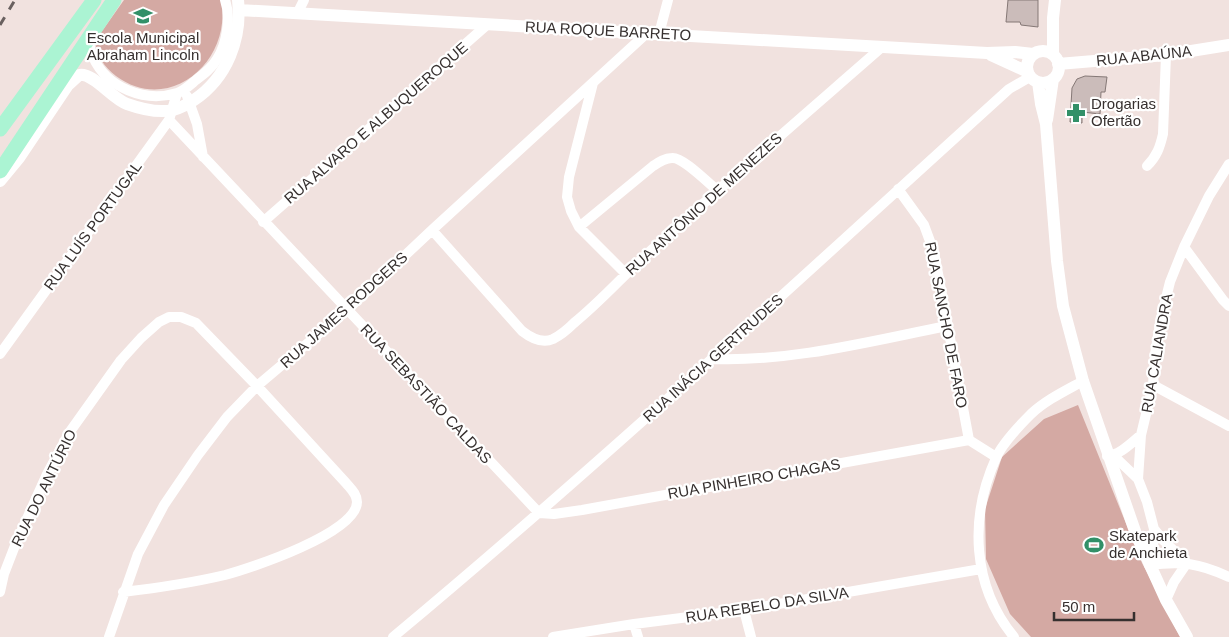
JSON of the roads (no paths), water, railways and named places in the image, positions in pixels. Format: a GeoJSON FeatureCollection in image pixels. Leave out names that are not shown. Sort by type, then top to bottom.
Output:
{"type":"FeatureCollection","features":[{"type":"Feature","properties":{"kind":"main road"},"geometry":{"type":"LineString","coordinates":[[0,129],[94,0]]}},
{"type":"Feature","properties":{"kind":"main road"},"geometry":{"type":"LineString","coordinates":[[0,172],[114,0]]}},
{"type":"Feature","properties":{"kind":"street"},"geometry":{"type":"LineString","coordinates":[[297,14],[304,0]]}},
{"type":"Feature","properties":{"kind":"street"},"geometry":{"type":"LineString","coordinates":[[653,34],[668,0]]}},
{"type":"Feature","properties":{"kind":"street"},"geometry":{"type":"LineString","coordinates":[[1046,124],[1054,79],[1058,69],[1055,59],[1053,18],[1055,0]]}},
{"type":"Feature","properties":{"kind":"street"},"geometry":{"type":"LineString","coordinates":[[88,38],[92,56],[100,69],[110,80],[126,90],[143,95],[156,96],[181,91],[208,70],[218,58],[233,5]]}},
{"type":"Feature","properties":{"kind":"street"},"geometry":{"type":"LineString","coordinates":[[0,181],[19,158],[68,85],[79,75],[88,75],[112,96],[126,104],[172,115],[205,92],[217,80],[225,67],[237,37],[233,5]]}},
{"type":"Feature","properties":{"kind":"street","name":"RUA ROQUE BARRETO"},"geometry":{"type":"LineString","coordinates":[[233,5],[297,14],[987,53],[1035,53]]}},
{"type":"Feature","properties":{"kind":"street"},"geometry":{"type":"LineString","coordinates":[[1053,18],[1035,53],[1027,62],[1046,124],[1063,306],[1083,381],[1110,456],[1129,517],[1149,565],[1187,637]]}},
{"type":"Feature","properties":{"kind":"street","name":"RUA ALVARO E ALBUQUEROQUE"},"geometry":{"type":"LineString","coordinates":[[263,222],[488,24]]}},
{"type":"Feature","properties":{"kind":"street","name":"RUA JAMES RODGERS"},"geometry":{"type":"LineString","coordinates":[[109,637],[123,592],[138,554],[164,505],[227,417],[257,386],[347,310],[593,82],[653,34]]}},
{"type":"Feature","properties":{"kind":"street","name":"RUA ABAÚNA"},"geometry":{"type":"LineString","coordinates":[[1055,59],[1166,55],[1229,45]]}},
{"type":"Feature","properties":{"kind":"street","name":"RUA ANTÔNIO DE MENEZES"},"geometry":{"type":"LineString","coordinates":[[432,230],[522,331],[532,338],[542,341],[551,340],[560,335],[586,313],[717,190],[882,47]]}},
{"type":"Feature","properties":{"kind":"street"},"geometry":{"type":"LineString","coordinates":[[1035,53],[1043,51],[1055,59]]}},
{"type":"Feature","properties":{"kind":"street","name":"RUA ROQUE BARRETO"},"geometry":{"type":"LineString","coordinates":[[987,53],[1032,77]]}},
{"type":"Feature","properties":{"kind":"street"},"geometry":{"type":"LineString","coordinates":[[1147,166],[1155,158],[1164,134],[1166,55]]}},
{"type":"Feature","properties":{"kind":"street"},"geometry":{"type":"LineString","coordinates":[[1032,77],[1044,83],[1054,79]]}},
{"type":"Feature","properties":{"kind":"street","name":"RUA INÁCIA GERTRUDES"},"geometry":{"type":"LineString","coordinates":[[393,637],[539,514],[1009,90],[1032,77]]}},
{"type":"Feature","properties":{"kind":"street"},"geometry":{"type":"LineString","coordinates":[[593,82],[569,178],[567,197],[579,227],[626,274]]}},
{"type":"Feature","properties":{"kind":"street"},"geometry":{"type":"LineString","coordinates":[[181,91],[190,102],[200,135],[204,158]]}},
{"type":"Feature","properties":{"kind":"street","name":"RUA LUÍS PORTUGAL"},"geometry":{"type":"LineString","coordinates":[[0,354],[172,115],[181,91]]}},
{"type":"Feature","properties":{"kind":"street","name":"RUA SEBASTIÃO CALDAS"},"geometry":{"type":"LineString","coordinates":[[172,115],[204,158],[539,514]]}},
{"type":"Feature","properties":{"kind":"street"},"geometry":{"type":"LineString","coordinates":[[579,227],[664,159],[674,157],[683,162],[717,190]]}},
{"type":"Feature","properties":{"kind":"street","name":"RUA CALIANDRA"},"geometry":{"type":"LineString","coordinates":[[1138,479],[1141,435],[1153,385],[1155,354],[1170,282],[1184,247],[1209,196],[1229,164]]}},
{"type":"Feature","properties":{"kind":"street","name":"RUA SANCHO DE FARO"},"geometry":{"type":"LineString","coordinates":[[898,189],[924,225],[934,252],[969,440]]}},
{"type":"Feature","properties":{"kind":"street"},"geometry":{"type":"LineString","coordinates":[[1184,247],[1229,306]]}},
{"type":"Feature","properties":{"kind":"street","name":"RUA DO ANTÚRIO"},"geometry":{"type":"LineString","coordinates":[[0,592],[2,573],[47,474],[69,433],[121,360],[159,322],[169,317],[181,317],[196,323],[257,386]]}},
{"type":"Feature","properties":{"kind":"street"},"geometry":{"type":"LineString","coordinates":[[713,359],[751,360],[794,355],[947,326]]}},
{"type":"Feature","properties":{"kind":"street"},"geometry":{"type":"LineString","coordinates":[[1014,637],[1001,621],[992,604],[981,569],[978,548],[982,503],[996,457],[1012,435],[1032,413],[1083,381]]}},
{"type":"Feature","properties":{"kind":"street"},"geometry":{"type":"LineString","coordinates":[[1153,385],[1229,426]]}},
{"type":"Feature","properties":{"kind":"street"},"geometry":{"type":"LineString","coordinates":[[123,592],[163,587],[226,574],[314,542],[352,517],[357,503],[356,495],[257,386]]}},
{"type":"Feature","properties":{"kind":"street"},"geometry":{"type":"LineString","coordinates":[[1110,456],[1131,444],[1141,435]]}},
{"type":"Feature","properties":{"kind":"street"},"geometry":{"type":"LineString","coordinates":[[969,440],[996,457]]}},
{"type":"Feature","properties":{"kind":"street","name":"RUA PINHEIRO CHAGAS"},"geometry":{"type":"LineString","coordinates":[[539,514],[582,510],[969,440]]}},
{"type":"Feature","properties":{"kind":"street","name":"RUA CALIANDRA"},"geometry":{"type":"LineString","coordinates":[[1110,456],[1138,479],[1148,502],[1154,528],[1153,549],[1149,565]]}},
{"type":"Feature","properties":{"kind":"street","name":"RUA CALIANDRA"},"geometry":{"type":"LineString","coordinates":[[1154,528],[1164,541],[1187,563]]}},
{"type":"Feature","properties":{"kind":"street"},"geometry":{"type":"LineString","coordinates":[[1149,565],[1187,563],[1229,577]]}},
{"type":"Feature","properties":{"kind":"street"},"geometry":{"type":"LineString","coordinates":[[1166,600],[1174,582],[1187,563]]}},
{"type":"Feature","properties":{"kind":"street","name":"RUA REBELO DA SILVA"},"geometry":{"type":"LineString","coordinates":[[553,637],[634,624],[744,610],[981,569]]}},
{"type":"Feature","properties":{"kind":"street"},"geometry":{"type":"LineString","coordinates":[[744,610],[751,637]]}},
{"type":"Feature","properties":{"kind":"street"},"geometry":{"type":"LineString","coordinates":[[634,624],[638,637]]}},
{"type":"Feature","properties":{"kind":"railway"},"geometry":{"type":"LineString","coordinates":[[0,25],[15,0]]}},
{"type":"Feature","properties":{"kind":"place","name":"Escola Municipal Abraham Lincoln"},"geometry":{"type":"Point","coordinates":[143,16]}},
{"type":"Feature","properties":{"kind":"place","name":"Drogarias Ofertão"},"geometry":{"type":"Point","coordinates":[1076,113]}},
{"type":"Feature","properties":{"kind":"place","name":"Skatepark de Anchieta"},"geometry":{"type":"Point","coordinates":[1094,545]}}]}
